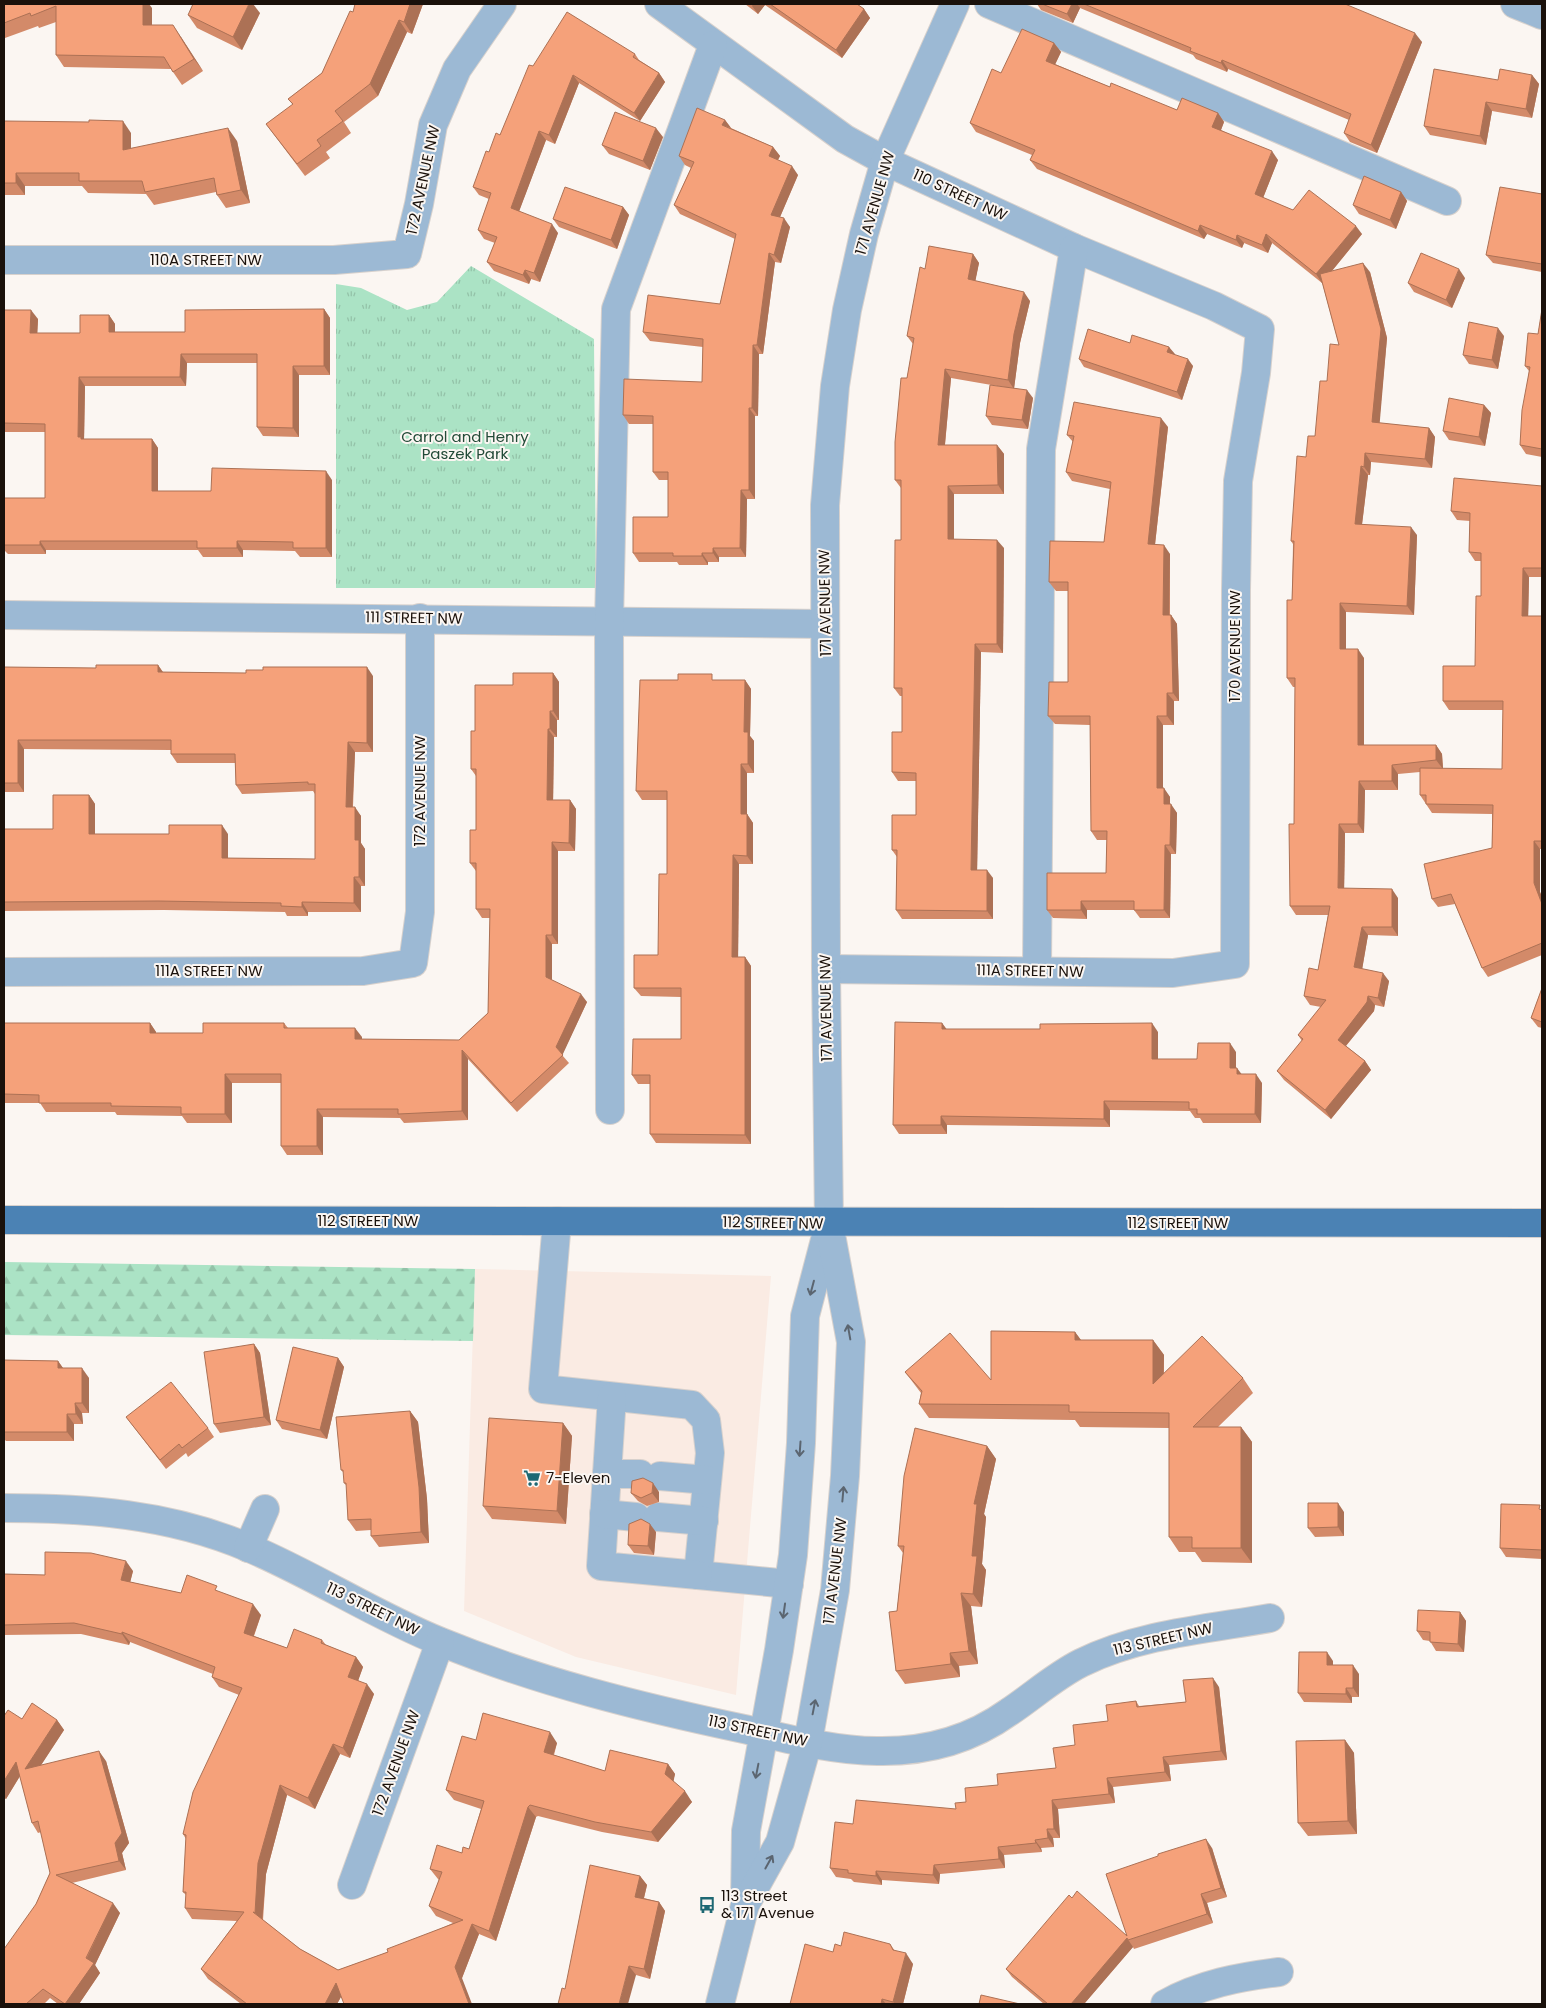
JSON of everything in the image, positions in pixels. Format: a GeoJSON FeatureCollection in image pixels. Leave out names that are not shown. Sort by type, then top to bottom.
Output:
{"type":"FeatureCollection","features":[{"type":"Feature","properties":{"kind":"main road","name":"112 STREET NW"},"geometry":{"type":"LineString","coordinates":[[4,1220],[829,1224],[1542,1223]]}},
{"type":"Feature","properties":{"kind":"street","name":"172 AVENUE NW"},"geometry":{"type":"LineString","coordinates":[[407,254],[419,204],[433,125],[457,69],[502,4]]}},
{"type":"Feature","properties":{"kind":"street","name":"110 STREET NW"},"geometry":{"type":"LineString","coordinates":[[659,4],[845,139],[885,161],[1074,248],[1214,306],[1260,329]]}},
{"type":"Feature","properties":{"kind":"street","name":"171 AVENUE NW"},"geometry":{"type":"LineString","coordinates":[[745,1905],[780,1842],[808,1742],[835,1590],[845,1476],[850,1342],[829,1224],[826,969],[825,505],[835,386],[847,310],[864,234],[885,161],[955,4]]}},
{"type":"Feature","properties":{"kind":"street"},"geometry":{"type":"LineString","coordinates":[[990,4],[1446,201]]}},
{"type":"Feature","properties":{"kind":"street"},"geometry":{"type":"LineString","coordinates":[[1515,4],[1542,15]]}},
{"type":"Feature","properties":{"kind":"street"},"geometry":{"type":"LineString","coordinates":[[610,1110],[609,623],[616,309],[713,45]]}},
{"type":"Feature","properties":{"kind":"street"},"geometry":{"type":"LineString","coordinates":[[1038,971],[1041,449],[1074,248]]}},
{"type":"Feature","properties":{"kind":"street","name":"110A STREET NW"},"geometry":{"type":"LineString","coordinates":[[4,260],[334,260],[407,254]]}},
{"type":"Feature","properties":{"kind":"street","name":"170 AVENUE NW"},"geometry":{"type":"LineString","coordinates":[[1235,964],[1238,482],[1256,373],[1260,329]]}},
{"type":"Feature","properties":{"kind":"street","name":"111 STREET NW"},"geometry":{"type":"LineString","coordinates":[[4,615],[420,618],[609,623],[825,624]]}},
{"type":"Feature","properties":{"kind":"street","name":"172 AVENUE NW"},"geometry":{"type":"LineString","coordinates":[[413,963],[420,912],[420,618]]}},
{"type":"Feature","properties":{"kind":"street","name":"111A STREET NW"},"geometry":{"type":"LineString","coordinates":[[4,972],[364,970],[413,963]]}},
{"type":"Feature","properties":{"kind":"street","name":"111A STREET NW"},"geometry":{"type":"LineString","coordinates":[[826,969],[1173,973],[1235,964]]}},
{"type":"Feature","properties":{"kind":"street"},"geometry":{"type":"LineString","coordinates":[[558,1222],[543,1389],[692,1405],[706,1420],[710,1453],[698,1575]]}},
{"type":"Feature","properties":{"kind":"street","name":"171 AVENUE NW"},"geometry":{"type":"LineString","coordinates":[[720,2004],[745,1905],[746,1831],[793,1555],[801,1443],[805,1316],[829,1224]]}},
{"type":"Feature","properties":{"kind":"street"},"geometry":{"type":"LineString","coordinates":[[612,1396],[601,1566],[788,1584]]}},
{"type":"Feature","properties":{"kind":"street"},"geometry":{"type":"LineString","coordinates":[[607,1474],[650,1475],[707,1480]]}},
{"type":"Feature","properties":{"kind":"street","name":"113 STREET NW"},"geometry":{"type":"LineString","coordinates":[[4,1508],[108,1511],[186,1527],[248,1548],[440,1642],[502,1666],[606,1698],[808,1742],[872,1752],[899,1751],[955,1741],[980,1731],[1009,1713],[1058,1676],[1103,1653],[1143,1641],[1270,1618]]}},
{"type":"Feature","properties":{"kind":"street"},"geometry":{"type":"LineString","coordinates":[[248,1548],[265,1509]]}},
{"type":"Feature","properties":{"kind":"street"},"geometry":{"type":"LineString","coordinates":[[604,1514],[704,1521]]}},
{"type":"Feature","properties":{"kind":"street","name":"172 AVENUE NW"},"geometry":{"type":"LineString","coordinates":[[352,1885],[440,1642]]}},
{"type":"Feature","properties":{"kind":"street"},"geometry":{"type":"LineString","coordinates":[[1165,2004],[1205,1986],[1230,1979],[1279,1972]]}},
{"type":"Feature","properties":{"kind":"shaded area"},"geometry":{"type":"Polygon","coordinates":[[[475,1269],[771,1276],[736,1695],[576,1657],[464,1611],[475,1269]]]}},
{"type":"Feature","properties":{"kind":"green space","name":"Carrol and Henry Paszek Park"},"geometry":{"type":"Polygon","coordinates":[[[471,266],[594,339],[596,588],[336,588],[336,284],[361,288],[407,310],[437,302],[471,266]]]}},
{"type":"Feature","properties":{"kind":"green space"},"geometry":{"type":"Polygon","coordinates":[[[4,1262],[475,1269],[473,1341],[4,1335],[4,1262]]]}},
{"type":"Feature","properties":{"kind":"building"},"geometry":{"type":"Polygon","coordinates":[[[4,4],[143,4],[143,25],[173,25],[194,59],[173,72],[164,57],[56,55],[56,6],[31,16],[30,13],[4,23],[4,4]]]}},
{"type":"Feature","properties":{"kind":"building"},"geometry":{"type":"Polygon","coordinates":[[[193,4],[249,4],[233,37],[188,15],[193,4]]]}},
{"type":"Feature","properties":{"kind":"building"},"geometry":{"type":"Polygon","coordinates":[[[355,4],[410,4],[404,22],[399,20],[370,84],[335,111],[343,121],[317,140],[321,146],[297,164],[266,124],[293,104],[288,99],[322,73],[350,11],[353,12],[355,4]]]}},
{"type":"Feature","properties":{"kind":"building"},"geometry":{"type":"Polygon","coordinates":[[[770,4],[857,4],[864,9],[836,50],[770,4]]]}},
{"type":"Feature","properties":{"kind":"building"},"geometry":{"type":"Polygon","coordinates":[[[1042,4],[1072,4],[1067,14],[1042,4]]]}},
{"type":"Feature","properties":{"kind":"building"},"geometry":{"type":"Polygon","coordinates":[[[1084,4],[1345,4],[1415,33],[1371,145],[1344,133],[1351,114],[1222,60],[1221,63],[1190,51],[1191,48],[1084,4]]]}},
{"type":"Feature","properties":{"kind":"building"},"geometry":{"type":"Polygon","coordinates":[[[567,12],[635,54],[633,57],[659,73],[634,113],[573,75],[549,135],[539,131],[511,208],[552,224],[534,273],[525,270],[523,275],[487,262],[497,237],[478,230],[491,193],[473,187],[486,151],[489,152],[496,133],[500,135],[529,65],[533,66],[567,12]]]}},
{"type":"Feature","properties":{"kind":"building"},"geometry":{"type":"Polygon","coordinates":[[[1022,29],[1054,43],[1046,61],[1110,87],[1111,83],[1177,110],[1182,98],[1218,113],[1212,127],[1272,151],[1255,194],[1293,210],[1309,190],[1356,226],[1316,274],[1266,234],[1262,245],[1237,235],[1236,240],[1200,225],[1198,231],[1030,160],[1035,150],[970,123],[992,69],[1001,73],[1022,29]]]}},
{"type":"Feature","properties":{"kind":"building"},"geometry":{"type":"Polygon","coordinates":[[[1434,69],[1498,80],[1500,69],[1532,75],[1526,109],[1486,102],[1480,136],[1424,126],[1434,69]]]}},
{"type":"Feature","properties":{"kind":"building"},"geometry":{"type":"Polygon","coordinates":[[[697,108],[725,120],[722,125],[773,147],[769,156],[792,166],[771,215],[784,218],[774,255],[769,253],[757,345],[753,345],[752,408],[749,408],[749,490],[741,490],[740,548],[713,548],[713,553],[702,553],[702,556],[673,556],[673,553],[633,553],[633,517],[668,517],[668,472],[653,472],[653,416],[623,415],[624,379],[702,382],[703,339],[643,332],[648,295],[720,304],[736,234],[674,205],[694,162],[679,156],[697,108]]]}},
{"type":"Feature","properties":{"kind":"building"},"geometry":{"type":"Polygon","coordinates":[[[615,112],[656,128],[643,161],[602,145],[615,112]]]}},
{"type":"Feature","properties":{"kind":"building"},"geometry":{"type":"Polygon","coordinates":[[[89,120],[123,121],[123,150],[228,128],[241,190],[217,195],[214,178],[145,192],[142,181],[79,181],[79,173],[16,173],[16,183],[4,183],[4,121],[89,122],[89,120]]]}},
{"type":"Feature","properties":{"kind":"building"},"geometry":{"type":"Polygon","coordinates":[[[1364,176],[1401,192],[1390,220],[1353,205],[1364,176]]]}},
{"type":"Feature","properties":{"kind":"building"},"geometry":{"type":"Polygon","coordinates":[[[565,187],[623,207],[611,240],[553,219],[565,187]]]}},
{"type":"Feature","properties":{"kind":"building"},"geometry":{"type":"Polygon","coordinates":[[[1500,187],[1542,194],[1542,264],[1486,255],[1500,187]]]}},
{"type":"Feature","properties":{"kind":"building"},"geometry":{"type":"Polygon","coordinates":[[[929,246],[973,254],[968,279],[1024,292],[1014,334],[1008,380],[945,369],[938,445],[997,445],[998,485],[948,486],[948,539],[997,540],[997,644],[975,644],[971,870],[987,870],[987,911],[896,910],[897,850],[892,850],[892,815],[916,815],[916,773],[892,772],[892,732],[902,732],[902,688],[894,688],[895,540],[901,540],[901,480],[895,480],[895,442],[901,378],[907,378],[914,338],[907,336],[920,267],[925,269],[929,246]]]}},
{"type":"Feature","properties":{"kind":"building"},"geometry":{"type":"Polygon","coordinates":[[[1421,253],[1459,269],[1446,300],[1408,283],[1421,253]]]}},
{"type":"Feature","properties":{"kind":"building"},"geometry":{"type":"Polygon","coordinates":[[[1363,263],[1381,329],[1372,422],[1429,428],[1425,459],[1365,453],[1364,467],[1361,466],[1355,524],[1411,527],[1407,606],[1340,603],[1340,649],[1358,649],[1358,745],[1436,745],[1436,760],[1392,765],[1392,781],[1359,781],[1358,824],[1339,824],[1338,888],[1392,889],[1392,927],[1362,927],[1354,967],[1383,973],[1378,998],[1368,996],[1367,1002],[1338,1040],[1365,1061],[1325,1110],[1277,1071],[1303,1039],[1298,1035],[1326,1000],[1304,996],[1309,968],[1318,970],[1330,906],[1290,906],[1289,824],[1294,824],[1295,678],[1287,678],[1287,600],[1292,600],[1294,541],[1291,541],[1297,456],[1306,457],[1308,436],[1315,436],[1320,381],[1327,381],[1330,344],[1339,345],[1320,274],[1363,263]]]}},
{"type":"Feature","properties":{"kind":"building"},"geometry":{"type":"Polygon","coordinates":[[[324,309],[324,366],[293,366],[293,428],[257,427],[257,354],[181,354],[180,377],[79,377],[78,437],[81,437],[81,439],[152,439],[152,491],[211,491],[212,468],[326,471],[326,548],[293,548],[293,542],[237,541],[237,548],[197,548],[197,541],[40,541],[40,545],[4,545],[4,498],[45,498],[45,424],[4,423],[4,310],[31,310],[30,333],[80,333],[80,315],[109,315],[109,332],[185,332],[185,310],[324,309]]]}},
{"type":"Feature","properties":{"kind":"building"},"geometry":{"type":"Polygon","coordinates":[[[1542,309],[1542,449],[1520,445],[1522,410],[1530,367],[1525,366],[1528,333],[1538,334],[1542,309]]]}},
{"type":"Feature","properties":{"kind":"building"},"geometry":{"type":"Polygon","coordinates":[[[1469,322],[1498,328],[1492,360],[1463,355],[1469,322]]]}},
{"type":"Feature","properties":{"kind":"building"},"geometry":{"type":"Polygon","coordinates":[[[1088,329],[1130,343],[1132,335],[1169,347],[1167,352],[1188,359],[1177,392],[1079,359],[1088,329]]]}},
{"type":"Feature","properties":{"kind":"building"},"geometry":{"type":"Polygon","coordinates":[[[990,385],[1027,390],[1022,420],[986,416],[990,385]]]}},
{"type":"Feature","properties":{"kind":"building"},"geometry":{"type":"Polygon","coordinates":[[[1449,398],[1484,405],[1479,437],[1443,431],[1449,398]]]}},
{"type":"Feature","properties":{"kind":"building"},"geometry":{"type":"Polygon","coordinates":[[[1074,402],[1161,418],[1148,544],[1164,545],[1163,615],[1171,615],[1173,693],[1167,693],[1167,716],[1157,716],[1157,788],[1164,788],[1164,804],[1171,804],[1170,845],[1165,845],[1164,910],[1134,910],[1134,901],[1081,901],[1081,910],[1047,910],[1047,873],[1106,873],[1107,831],[1091,831],[1090,716],[1048,716],[1049,682],[1068,682],[1068,582],[1049,582],[1050,541],[1104,542],[1111,482],[1066,472],[1074,436],[1067,435],[1074,402]]]}},
{"type":"Feature","properties":{"kind":"building"},"geometry":{"type":"Polygon","coordinates":[[[1454,478],[1542,486],[1542,568],[1523,568],[1522,616],[1542,616],[1542,841],[1534,841],[1534,883],[1542,904],[1542,943],[1482,968],[1451,894],[1432,899],[1424,864],[1492,848],[1493,805],[1426,804],[1426,795],[1420,795],[1420,768],[1502,769],[1503,701],[1443,701],[1443,666],[1475,666],[1476,596],[1481,596],[1481,553],[1469,552],[1470,513],[1451,511],[1454,478]]]}},
{"type":"Feature","properties":{"kind":"building"},"geometry":{"type":"Polygon","coordinates":[[[96,665],[158,665],[158,672],[246,673],[246,670],[263,670],[263,667],[367,667],[367,743],[348,742],[346,807],[355,807],[355,840],[359,840],[359,877],[354,877],[354,903],[302,902],[302,907],[281,906],[281,903],[158,901],[4,902],[4,829],[53,829],[53,795],[89,795],[89,834],[169,834],[169,825],[222,825],[222,858],[315,859],[315,784],[308,784],[308,782],[236,785],[235,754],[171,754],[171,740],[18,740],[18,783],[4,783],[4,667],[96,668],[96,665]]]}},
{"type":"Feature","properties":{"kind":"building"},"geometry":{"type":"Polygon","coordinates":[[[513,673],[553,673],[553,711],[550,711],[550,729],[548,729],[547,800],[570,800],[569,843],[552,842],[552,935],[546,935],[546,977],[581,994],[556,1047],[563,1055],[511,1103],[462,1050],[462,1111],[398,1114],[398,1109],[317,1109],[317,1146],[281,1146],[281,1074],[225,1074],[225,1114],[181,1114],[181,1107],[111,1106],[111,1103],[39,1103],[39,1095],[4,1094],[4,1023],[150,1023],[150,1033],[203,1033],[203,1023],[284,1023],[284,1028],[355,1028],[355,1039],[459,1040],[488,1013],[490,909],[476,909],[476,863],[470,863],[470,830],[476,830],[476,769],[471,769],[471,731],[475,731],[475,685],[513,685],[513,673]]]}},
{"type":"Feature","properties":{"kind":"building"},"geometry":{"type":"Polygon","coordinates":[[[678,674],[712,674],[712,680],[745,680],[744,732],[748,732],[748,764],[741,764],[741,814],[747,814],[747,856],[733,855],[732,957],[745,957],[745,1135],[650,1134],[650,1075],[632,1075],[633,1039],[681,1039],[681,988],[634,988],[634,955],[658,955],[659,874],[667,874],[667,791],[636,791],[640,680],[678,680],[678,674]]]}},
{"type":"Feature","properties":{"kind":"building"},"geometry":{"type":"Polygon","coordinates":[[[1542,988],[1542,1022],[1531,1018],[1542,988]]]}},
{"type":"Feature","properties":{"kind":"building"},"geometry":{"type":"Polygon","coordinates":[[[895,1022],[942,1023],[942,1029],[1040,1029],[1040,1024],[1152,1023],[1152,1059],[1197,1059],[1198,1043],[1230,1043],[1230,1068],[1237,1068],[1237,1074],[1256,1074],[1255,1114],[1197,1114],[1197,1109],[1189,1109],[1189,1102],[1104,1101],[1104,1119],[941,1116],[941,1125],[893,1125],[895,1022]]]}},
{"type":"Feature","properties":{"kind":"building"},"geometry":{"type":"Polygon","coordinates":[[[991,1331],[1075,1332],[1075,1340],[1153,1340],[1153,1384],[1202,1336],[1243,1378],[1193,1427],[1241,1427],[1241,1548],[1192,1548],[1192,1537],[1169,1537],[1169,1413],[1069,1412],[1069,1405],[919,1404],[922,1391],[905,1372],[950,1333],[991,1380],[991,1331]]]}},
{"type":"Feature","properties":{"kind":"building"},"geometry":{"type":"Polygon","coordinates":[[[254,1344],[264,1417],[214,1424],[204,1352],[254,1344]]]}},
{"type":"Feature","properties":{"kind":"building"},"geometry":{"type":"Polygon","coordinates":[[[293,1347],[338,1358],[320,1430],[276,1420],[293,1347]]]}},
{"type":"Feature","properties":{"kind":"building"},"geometry":{"type":"Polygon","coordinates":[[[4,1360],[58,1361],[58,1368],[82,1368],[82,1403],[75,1403],[76,1414],[67,1414],[67,1432],[4,1432],[4,1360]]]}},
{"type":"Feature","properties":{"kind":"building"},"geometry":{"type":"Polygon","coordinates":[[[171,1382],[208,1428],[182,1448],[179,1444],[160,1460],[126,1417],[171,1382]]]}},
{"type":"Feature","properties":{"kind":"building"},"geometry":{"type":"Polygon","coordinates":[[[410,1411],[419,1487],[421,1532],[371,1536],[371,1519],[348,1520],[346,1483],[344,1483],[343,1470],[341,1470],[336,1417],[410,1411]]]}},
{"type":"Feature","properties":{"kind":"building","name":"7-Eleven"},"geometry":{"type":"Polygon","coordinates":[[[489,1418],[563,1423],[557,1511],[483,1506],[489,1418]]]}},
{"type":"Feature","properties":{"kind":"building"},"geometry":{"type":"Polygon","coordinates":[[[915,1428],[987,1446],[974,1504],[977,1504],[972,1556],[977,1556],[973,1594],[961,1593],[969,1651],[950,1653],[951,1664],[896,1671],[889,1612],[897,1611],[904,1546],[898,1546],[904,1476],[915,1428]]]}},
{"type":"Feature","properties":{"kind":"building"},"geometry":{"type":"Polygon","coordinates":[[[643,1478],[653,1483],[652,1493],[641,1498],[631,1493],[632,1481],[643,1478]]]}},
{"type":"Feature","properties":{"kind":"building"},"geometry":{"type":"Polygon","coordinates":[[[1308,1503],[1338,1503],[1338,1527],[1308,1528],[1308,1503]]]}},
{"type":"Feature","properties":{"kind":"building"},"geometry":{"type":"Polygon","coordinates":[[[1501,1504],[1540,1505],[1539,1509],[1542,1510],[1542,1550],[1500,1548],[1501,1504]]]}},
{"type":"Feature","properties":{"kind":"building"},"geometry":{"type":"Polygon","coordinates":[[[641,1519],[650,1524],[648,1546],[628,1545],[629,1524],[641,1519]]]}},
{"type":"Feature","properties":{"kind":"building"},"geometry":{"type":"Polygon","coordinates":[[[45,1552],[91,1553],[126,1561],[121,1580],[181,1593],[187,1575],[217,1586],[215,1590],[253,1604],[244,1633],[287,1648],[294,1629],[322,1640],[321,1643],[356,1657],[348,1677],[367,1684],[343,1748],[333,1744],[308,1798],[280,1785],[258,1863],[255,1913],[253,1912],[300,1949],[338,1970],[388,1952],[387,1949],[463,1920],[429,1906],[442,1872],[430,1869],[437,1845],[462,1853],[463,1847],[469,1849],[484,1801],[446,1790],[462,1736],[476,1740],[483,1713],[550,1732],[544,1752],[605,1771],[610,1750],[668,1764],[665,1774],[685,1791],[651,1832],[595,1822],[530,1805],[489,1931],[472,1924],[455,1967],[469,2004],[344,2004],[336,1983],[325,2004],[247,2004],[201,1969],[244,1912],[185,1908],[186,1892],[183,1892],[186,1835],[183,1834],[193,1792],[242,1688],[212,1677],[215,1667],[122,1632],[122,1634],[74,1623],[4,1625],[4,1574],[45,1575],[45,1552]]]}},
{"type":"Feature","properties":{"kind":"building"},"geometry":{"type":"Polygon","coordinates":[[[1418,1610],[1460,1612],[1458,1644],[1430,1642],[1430,1632],[1417,1631],[1418,1610]]]}},
{"type":"Feature","properties":{"kind":"building"},"geometry":{"type":"Polygon","coordinates":[[[1299,1652],[1327,1652],[1327,1665],[1353,1665],[1353,1688],[1346,1688],[1346,1694],[1298,1693],[1299,1652]]]}},
{"type":"Feature","properties":{"kind":"building"},"geometry":{"type":"Polygon","coordinates":[[[1213,1678],[1221,1751],[1163,1757],[1165,1772],[1107,1778],[1109,1794],[1052,1800],[1054,1829],[1047,1829],[1048,1838],[1035,1840],[1036,1843],[998,1847],[999,1859],[934,1865],[933,1875],[876,1871],[876,1876],[848,1873],[848,1870],[830,1868],[835,1822],[853,1824],[856,1800],[956,1809],[955,1803],[966,1802],[965,1788],[998,1785],[997,1774],[1056,1768],[1053,1748],[1075,1745],[1073,1725],[1108,1721],[1106,1705],[1136,1701],[1137,1707],[1186,1702],[1183,1680],[1213,1678]]]}},
{"type":"Feature","properties":{"kind":"building"},"geometry":{"type":"Polygon","coordinates":[[[32,1703],[57,1720],[25,1769],[99,1751],[122,1833],[115,1843],[119,1861],[56,1875],[113,1903],[86,1958],[94,1963],[65,2004],[43,1989],[26,2004],[4,2004],[4,1949],[36,1904],[50,1873],[38,1821],[32,1823],[16,1762],[4,1781],[4,1716],[8,1710],[22,1719],[32,1703]]]}},
{"type":"Feature","properties":{"kind":"building"},"geometry":{"type":"Polygon","coordinates":[[[1345,1740],[1348,1821],[1298,1823],[1296,1741],[1345,1740]]]}},
{"type":"Feature","properties":{"kind":"building"},"geometry":{"type":"Polygon","coordinates":[[[1206,1839],[1221,1888],[1201,1894],[1207,1914],[1128,1940],[1127,1938],[1071,2004],[1048,2004],[1006,1969],[1069,1895],[1072,1898],[1077,1891],[1127,1936],[1106,1874],[1158,1856],[1158,1854],[1206,1839]]]}},
{"type":"Feature","properties":{"kind":"building"},"geometry":{"type":"Polygon","coordinates":[[[590,1865],[640,1876],[635,1897],[659,1902],[644,1969],[629,1966],[619,2004],[558,2004],[562,1988],[565,1989],[590,1865]]]}},
{"type":"Feature","properties":{"kind":"building"},"geometry":{"type":"Polygon","coordinates":[[[844,1932],[890,1944],[893,1950],[906,1953],[893,2002],[882,1999],[881,2004],[790,2004],[805,1944],[833,1952],[835,1944],[841,1946],[844,1932]]]}},
{"type":"Feature","properties":{"kind":"building"},"geometry":{"type":"Polygon","coordinates":[[[981,1995],[1020,2004],[979,2004],[981,1995]]]}},
{"type":"Feature","properties":{"kind":"place","name":"7-Eleven"},"geometry":{"type":"Point","coordinates":[532,1478]}},
{"type":"Feature","properties":{"kind":"place","name":"113 Street & 171 Avenue"},"geometry":{"type":"Point","coordinates":[707,1905]}}]}
